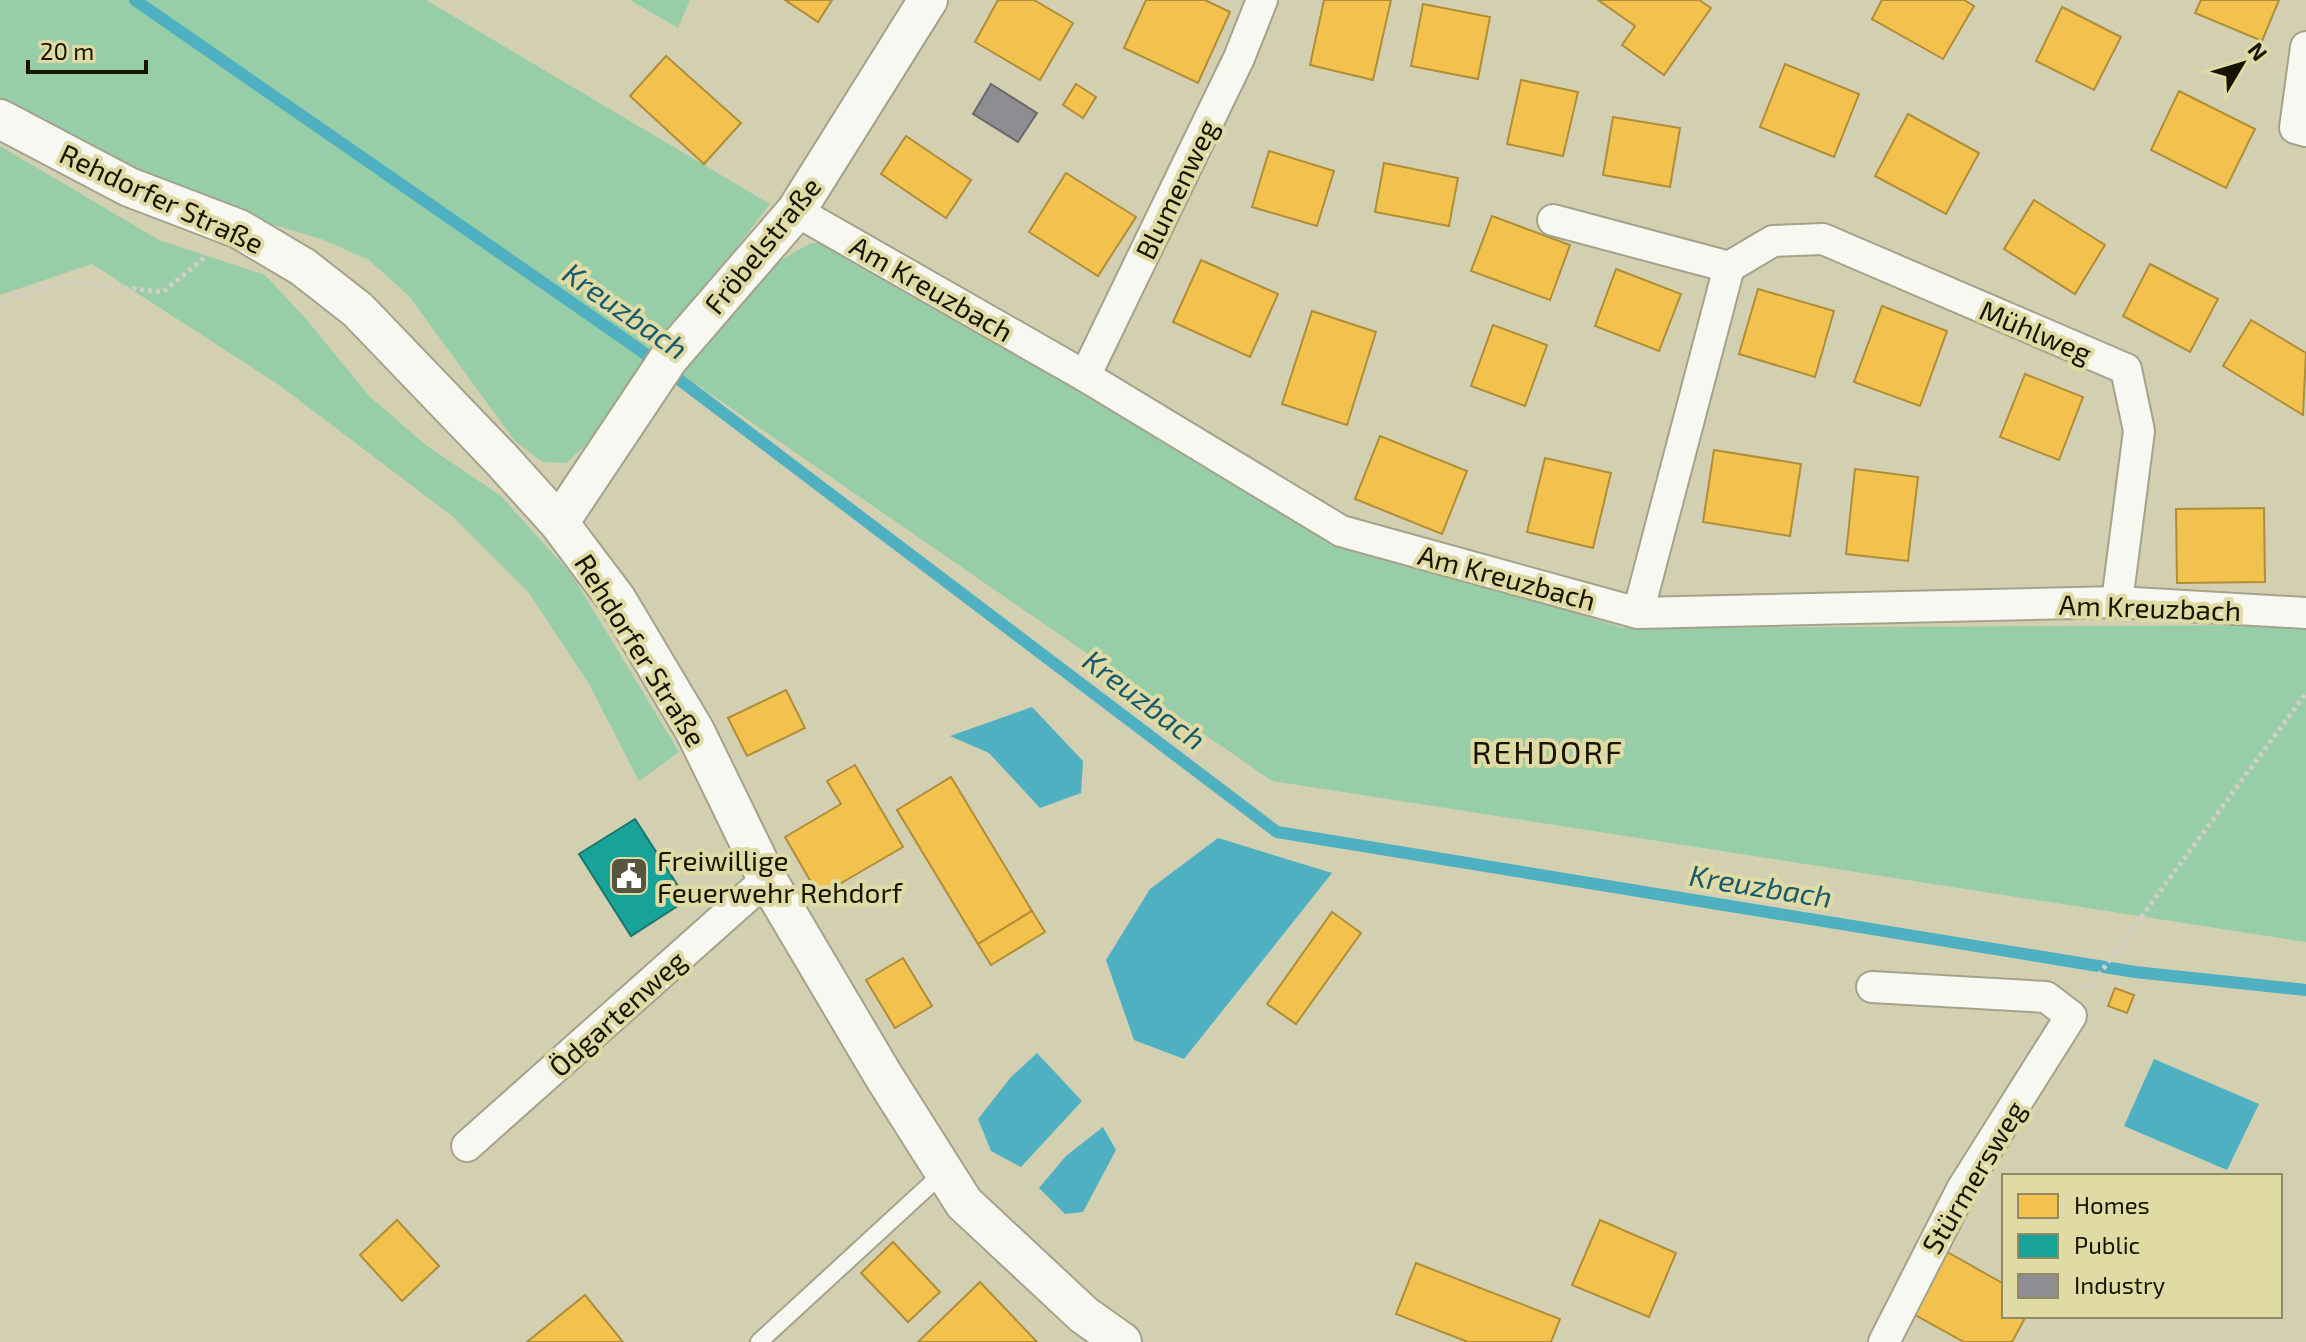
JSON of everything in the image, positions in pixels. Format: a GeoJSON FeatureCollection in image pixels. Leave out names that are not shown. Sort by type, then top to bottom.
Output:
{"type":"FeatureCollection","features":[{"type":"Feature","properties":{"kind":"street","name":"Fröbelstraße"},"geometry":{"type":"LineString","coordinates":[[559,523],[669,358],[796,211],[928,0]]}},
{"type":"Feature","properties":{"kind":"street","name":"Blumenweg"},"geometry":{"type":"LineString","coordinates":[[1085,376],[1239,58],[1262,0]]}},
{"type":"Feature","properties":{"kind":"street"},"geometry":{"type":"LineString","coordinates":[[2306,47],[2295,128],[2306,131]]}},
{"type":"Feature","properties":{"kind":"street","name":"Rehdorfer Straße"},"geometry":{"type":"LineString","coordinates":[[0,119],[129,187],[239,229],[303,267],[358,310],[559,523],[617,600],[695,731],[767,879],[883,1075],[964,1203],[1084,1315],[1122,1342]]}},
{"type":"Feature","properties":{"kind":"street","name":"Am Kreuzbach"},"geometry":{"type":"LineString","coordinates":[[796,211],[1085,376],[1341,531],[1638,613],[2117,602],[2306,613]]}},
{"type":"Feature","properties":{"kind":"street"},"geometry":{"type":"LineString","coordinates":[[1553,220],[1729,267],[1638,613]]}},
{"type":"Feature","properties":{"kind":"street","name":"Mühlweg"},"geometry":{"type":"LineString","coordinates":[[1729,267],[1773,241],[1823,239],[2126,369],[2139,431],[2117,602]]}},
{"type":"Feature","properties":{"kind":"street","name":"Ödgartenweg"},"geometry":{"type":"LineString","coordinates":[[467,1146],[767,879]]}},
{"type":"Feature","properties":{"kind":"street","name":"Stürmersweg"},"geometry":{"type":"LineString","coordinates":[[1872,987],[2046,997],[2071,1016],[1962,1189],[1884,1342]]}},
{"type":"Feature","properties":{"kind":"lane"},"geometry":{"type":"LineString","coordinates":[[759,1342],[945,1171]]}},
{"type":"Feature","properties":{"kind":"path"},"geometry":{"type":"LineString","coordinates":[[0,302],[64,281],[163,292],[239,229]]}},
{"type":"Feature","properties":{"kind":"path"},"geometry":{"type":"LineString","coordinates":[[2098,974],[2306,693]]}},
{"type":"Feature","properties":{"kind":"green space"},"geometry":{"type":"Polygon","coordinates":[[[0,0],[426,0],[770,204],[587,444],[566,463],[542,462],[515,441],[409,296],[369,260],[324,240],[221,209],[116,169],[0,103],[0,0]]]}},
{"type":"Feature","properties":{"kind":"green space"},"geometry":{"type":"Polygon","coordinates":[[[630,0],[690,0],[678,28],[630,0]]]}},
{"type":"Feature","properties":{"kind":"green space"},"geometry":{"type":"Polygon","coordinates":[[[0,146],[159,240],[265,275],[307,320],[369,396],[427,446],[501,496],[572,575],[679,752],[639,781],[589,684],[529,593],[452,516],[279,385],[92,264],[0,295],[0,146]]]}},
{"type":"Feature","properties":{"kind":"green space"},"geometry":{"type":"Polygon","coordinates":[[[811,243],[837,243],[1347,542],[1623,628],[2306,625],[2306,942],[1272,781],[680,373],[763,270],[811,243]]]}},
{"type":"Feature","properties":{"kind":"water"},"geometry":{"type":"Polygon","coordinates":[[[1032,707],[1083,761],[1081,793],[1040,808],[989,753],[950,736],[1032,707]]]}},
{"type":"Feature","properties":{"kind":"water"},"geometry":{"type":"Polygon","coordinates":[[[1218,838],[1332,873],[1184,1059],[1134,1040],[1106,960],[1150,889],[1218,838]]]}},
{"type":"Feature","properties":{"kind":"water"},"geometry":{"type":"Polygon","coordinates":[[[1037,1053],[1082,1101],[1021,1167],[991,1151],[978,1119],[1011,1077],[1037,1053]]]}},
{"type":"Feature","properties":{"kind":"water"},"geometry":{"type":"Polygon","coordinates":[[[2154,1059],[2259,1104],[2227,1170],[2124,1126],[2154,1059]]]}},
{"type":"Feature","properties":{"kind":"water"},"geometry":{"type":"Polygon","coordinates":[[[1103,1127],[1116,1150],[1083,1212],[1065,1214],[1039,1188],[1066,1156],[1103,1127]]]}},
{"type":"Feature","properties":{"kind":"building: Homes"},"geometry":{"type":"Polygon","coordinates":[[[785,0],[832,0],[818,22],[785,0]]]}},
{"type":"Feature","properties":{"kind":"building: Homes"},"geometry":{"type":"Polygon","coordinates":[[[998,0],[1034,0],[1073,23],[1040,80],[975,42],[998,0]]]}},
{"type":"Feature","properties":{"kind":"building: Homes"},"geometry":{"type":"Polygon","coordinates":[[[1146,0],[1205,0],[1230,12],[1198,83],[1124,48],[1146,0]]]}},
{"type":"Feature","properties":{"kind":"building: Homes"},"geometry":{"type":"Polygon","coordinates":[[[1324,0],[1391,0],[1373,80],[1310,65],[1324,0]]]}},
{"type":"Feature","properties":{"kind":"building: Homes"},"geometry":{"type":"Polygon","coordinates":[[[1598,0],[1699,0],[1711,8],[1664,75],[1622,45],[1635,26],[1598,0]]]}},
{"type":"Feature","properties":{"kind":"building: Homes"},"geometry":{"type":"Polygon","coordinates":[[[1882,0],[1964,0],[1974,6],[1943,59],[1872,19],[1882,0]]]}},
{"type":"Feature","properties":{"kind":"building: Homes"},"geometry":{"type":"Polygon","coordinates":[[[2201,0],[2279,0],[2262,41],[2195,13],[2201,0]]]}},
{"type":"Feature","properties":{"kind":"building: Homes"},"geometry":{"type":"Polygon","coordinates":[[[1423,4],[1490,17],[1478,79],[1411,66],[1423,4]]]}},
{"type":"Feature","properties":{"kind":"building: Homes"},"geometry":{"type":"Polygon","coordinates":[[[2062,7],[2121,37],[2094,90],[2036,61],[2062,7]]]}},
{"type":"Feature","properties":{"kind":"building: Homes"},"geometry":{"type":"Polygon","coordinates":[[[666,56],[741,123],[704,164],[630,96],[666,56]]]}},
{"type":"Feature","properties":{"kind":"building: Homes"},"geometry":{"type":"Polygon","coordinates":[[[1785,64],[1859,94],[1834,157],[1760,127],[1785,64]]]}},
{"type":"Feature","properties":{"kind":"building: Homes"},"geometry":{"type":"Polygon","coordinates":[[[1521,80],[1578,92],[1563,156],[1507,144],[1521,80]]]}},
{"type":"Feature","properties":{"kind":"building: Homes"},"geometry":{"type":"Polygon","coordinates":[[[1076,84],[1096,97],[1083,118],[1063,105],[1076,84]]]}},
{"type":"Feature","properties":{"kind":"building: Homes"},"geometry":{"type":"Polygon","coordinates":[[[2179,91],[2255,129],[2226,188],[2151,150],[2179,91]]]}},
{"type":"Feature","properties":{"kind":"building: Homes"},"geometry":{"type":"Polygon","coordinates":[[[1908,114],[1979,153],[1946,214],[1875,176],[1908,114]]]}},
{"type":"Feature","properties":{"kind":"building: Homes"},"geometry":{"type":"Polygon","coordinates":[[[1613,117],[1680,128],[1670,187],[1603,175],[1613,117]]]}},
{"type":"Feature","properties":{"kind":"building: Homes"},"geometry":{"type":"Polygon","coordinates":[[[906,136],[971,180],[946,218],[881,174],[906,136]]]}},
{"type":"Feature","properties":{"kind":"building: Homes"},"geometry":{"type":"Polygon","coordinates":[[[1269,151],[1334,171],[1317,226],[1252,207],[1269,151]]]}},
{"type":"Feature","properties":{"kind":"building: Homes"},"geometry":{"type":"Polygon","coordinates":[[[1384,163],[1458,178],[1449,226],[1375,212],[1384,163]]]}},
{"type":"Feature","properties":{"kind":"building: Homes"},"geometry":{"type":"Polygon","coordinates":[[[1066,173],[1136,217],[1098,276],[1029,232],[1066,173]]]}},
{"type":"Feature","properties":{"kind":"building: Homes"},"geometry":{"type":"Polygon","coordinates":[[[2034,200],[2105,245],[2075,294],[2004,249],[2034,200]]]}},
{"type":"Feature","properties":{"kind":"building: Homes"},"geometry":{"type":"Polygon","coordinates":[[[1492,216],[1570,245],[1550,300],[1471,271],[1492,216]]]}},
{"type":"Feature","properties":{"kind":"building: Homes"},"geometry":{"type":"Polygon","coordinates":[[[1201,260],[1278,294],[1250,357],[1173,322],[1201,260]]]}},
{"type":"Feature","properties":{"kind":"building: Homes"},"geometry":{"type":"Polygon","coordinates":[[[2150,264],[2218,299],[2190,352],[2123,316],[2150,264]]]}},
{"type":"Feature","properties":{"kind":"building: Homes"},"geometry":{"type":"Polygon","coordinates":[[[1616,269],[1681,294],[1659,351],[1595,326],[1616,269]]]}},
{"type":"Feature","properties":{"kind":"building: Homes"},"geometry":{"type":"Polygon","coordinates":[[[1758,289],[1834,311],[1815,377],[1739,354],[1758,289]]]}},
{"type":"Feature","properties":{"kind":"building: Homes"},"geometry":{"type":"Polygon","coordinates":[[[1882,306],[1947,331],[1920,406],[1854,382],[1882,306]]]}},
{"type":"Feature","properties":{"kind":"building: Homes"},"geometry":{"type":"Polygon","coordinates":[[[1312,311],[1376,332],[1347,425],[1282,404],[1312,311]]]}},
{"type":"Feature","properties":{"kind":"building: Homes"},"geometry":{"type":"Polygon","coordinates":[[[2251,320],[2306,353],[2303,415],[2223,366],[2251,320]]]}},
{"type":"Feature","properties":{"kind":"building: Homes"},"geometry":{"type":"Polygon","coordinates":[[[1493,325],[1547,345],[1525,406],[1471,386],[1493,325]]]}},
{"type":"Feature","properties":{"kind":"building: Homes"},"geometry":{"type":"Polygon","coordinates":[[[2025,374],[2083,397],[2059,460],[2000,437],[2025,374]]]}},
{"type":"Feature","properties":{"kind":"building: Homes"},"geometry":{"type":"Polygon","coordinates":[[[1380,436],[1467,471],[1442,534],[1355,499],[1380,436]]]}},
{"type":"Feature","properties":{"kind":"building: Homes"},"geometry":{"type":"Polygon","coordinates":[[[1714,450],[1801,464],[1790,536],[1703,522],[1714,450]]]}},
{"type":"Feature","properties":{"kind":"building: Homes"},"geometry":{"type":"Polygon","coordinates":[[[1545,458],[1611,473],[1593,548],[1527,532],[1545,458]]]}},
{"type":"Feature","properties":{"kind":"building: Homes"},"geometry":{"type":"Polygon","coordinates":[[[1855,469],[1918,477],[1908,561],[1846,554],[1855,469]]]}},
{"type":"Feature","properties":{"kind":"building: Homes"},"geometry":{"type":"Polygon","coordinates":[[[2264,508],[2265,582],[2177,583],[2176,509],[2264,508]]]}},
{"type":"Feature","properties":{"kind":"building: Homes"},"geometry":{"type":"Polygon","coordinates":[[[786,690],[805,728],[747,756],[728,718],[786,690]]]}},
{"type":"Feature","properties":{"kind":"building: Homes"},"geometry":{"type":"Polygon","coordinates":[[[855,765],[903,847],[819,896],[785,837],[841,804],[827,781],[855,765]]]}},
{"type":"Feature","properties":{"kind":"building: Homes"},"geometry":{"type":"Polygon","coordinates":[[[951,777],[1032,911],[978,944],[897,810],[951,777]]]}},
{"type":"Feature","properties":{"kind":"building: Homes"},"geometry":{"type":"Polygon","coordinates":[[[1032,911],[1045,932],[991,965],[978,944],[1032,911]]]}},
{"type":"Feature","properties":{"kind":"building: Homes"},"geometry":{"type":"Polygon","coordinates":[[[1332,912],[1361,933],[1296,1024],[1267,1004],[1332,912]]]}},
{"type":"Feature","properties":{"kind":"building: Homes"},"geometry":{"type":"Polygon","coordinates":[[[903,958],[932,1006],[895,1028],[866,980],[903,958]]]}},
{"type":"Feature","properties":{"kind":"building: Homes"},"geometry":{"type":"Polygon","coordinates":[[[2115,988],[2134,995],[2127,1013],[2108,1006],[2115,988]]]}},
{"type":"Feature","properties":{"kind":"building: Homes"},"geometry":{"type":"Polygon","coordinates":[[[397,1220],[439,1266],[402,1301],[360,1255],[397,1220]]]}},
{"type":"Feature","properties":{"kind":"building: Homes"},"geometry":{"type":"Polygon","coordinates":[[[1600,1220],[1676,1253],[1649,1317],[1572,1285],[1600,1220]]]}},
{"type":"Feature","properties":{"kind":"building: Homes"},"geometry":{"type":"Polygon","coordinates":[[[893,1242],[940,1292],[908,1322],[861,1273],[893,1242]]]}},
{"type":"Feature","properties":{"kind":"building: Homes"},"geometry":{"type":"Polygon","coordinates":[[[1942,1249],[2002,1283],[2002,1318],[2025,1318],[2012,1342],[1964,1342],[1908,1311],[1942,1249]]]}},
{"type":"Feature","properties":{"kind":"building: Homes"},"geometry":{"type":"Polygon","coordinates":[[[1416,1263],[1560,1319],[1551,1342],[1468,1342],[1396,1314],[1416,1263]]]}},
{"type":"Feature","properties":{"kind":"building: Homes"},"geometry":{"type":"Polygon","coordinates":[[[980,1282],[1037,1342],[918,1342],[980,1282]]]}},
{"type":"Feature","properties":{"kind":"building: Homes"},"geometry":{"type":"Polygon","coordinates":[[[585,1295],[623,1342],[527,1342],[585,1295]]]}},
{"type":"Feature","properties":{"kind":"building: Public"},"geometry":{"type":"Polygon","coordinates":[[[635,819],[687,900],[631,936],[579,854],[635,819]]]}},
{"type":"Feature","properties":{"kind":"building: Industry"},"geometry":{"type":"Polygon","coordinates":[[[991,84],[1037,113],[1018,142],[973,114],[991,84]]]}},
{"type":"Feature","properties":{"kind":"waterway","name":"Kreuzbach"},"geometry":{"type":"LineString","coordinates":[[135,0],[640,350],[1277,832],[2135,972],[2306,990]]}},
{"type":"Feature","properties":{"kind":"place","name":"Freiwillige Feuerwehr Rehdorf"},"geometry":{"type":"Point","coordinates":[629,876]}},
{"type":"Feature","properties":{"kind":"district","name":"REHDORF"},"geometry":{"type":"Point","coordinates":[1548,751]}}]}
